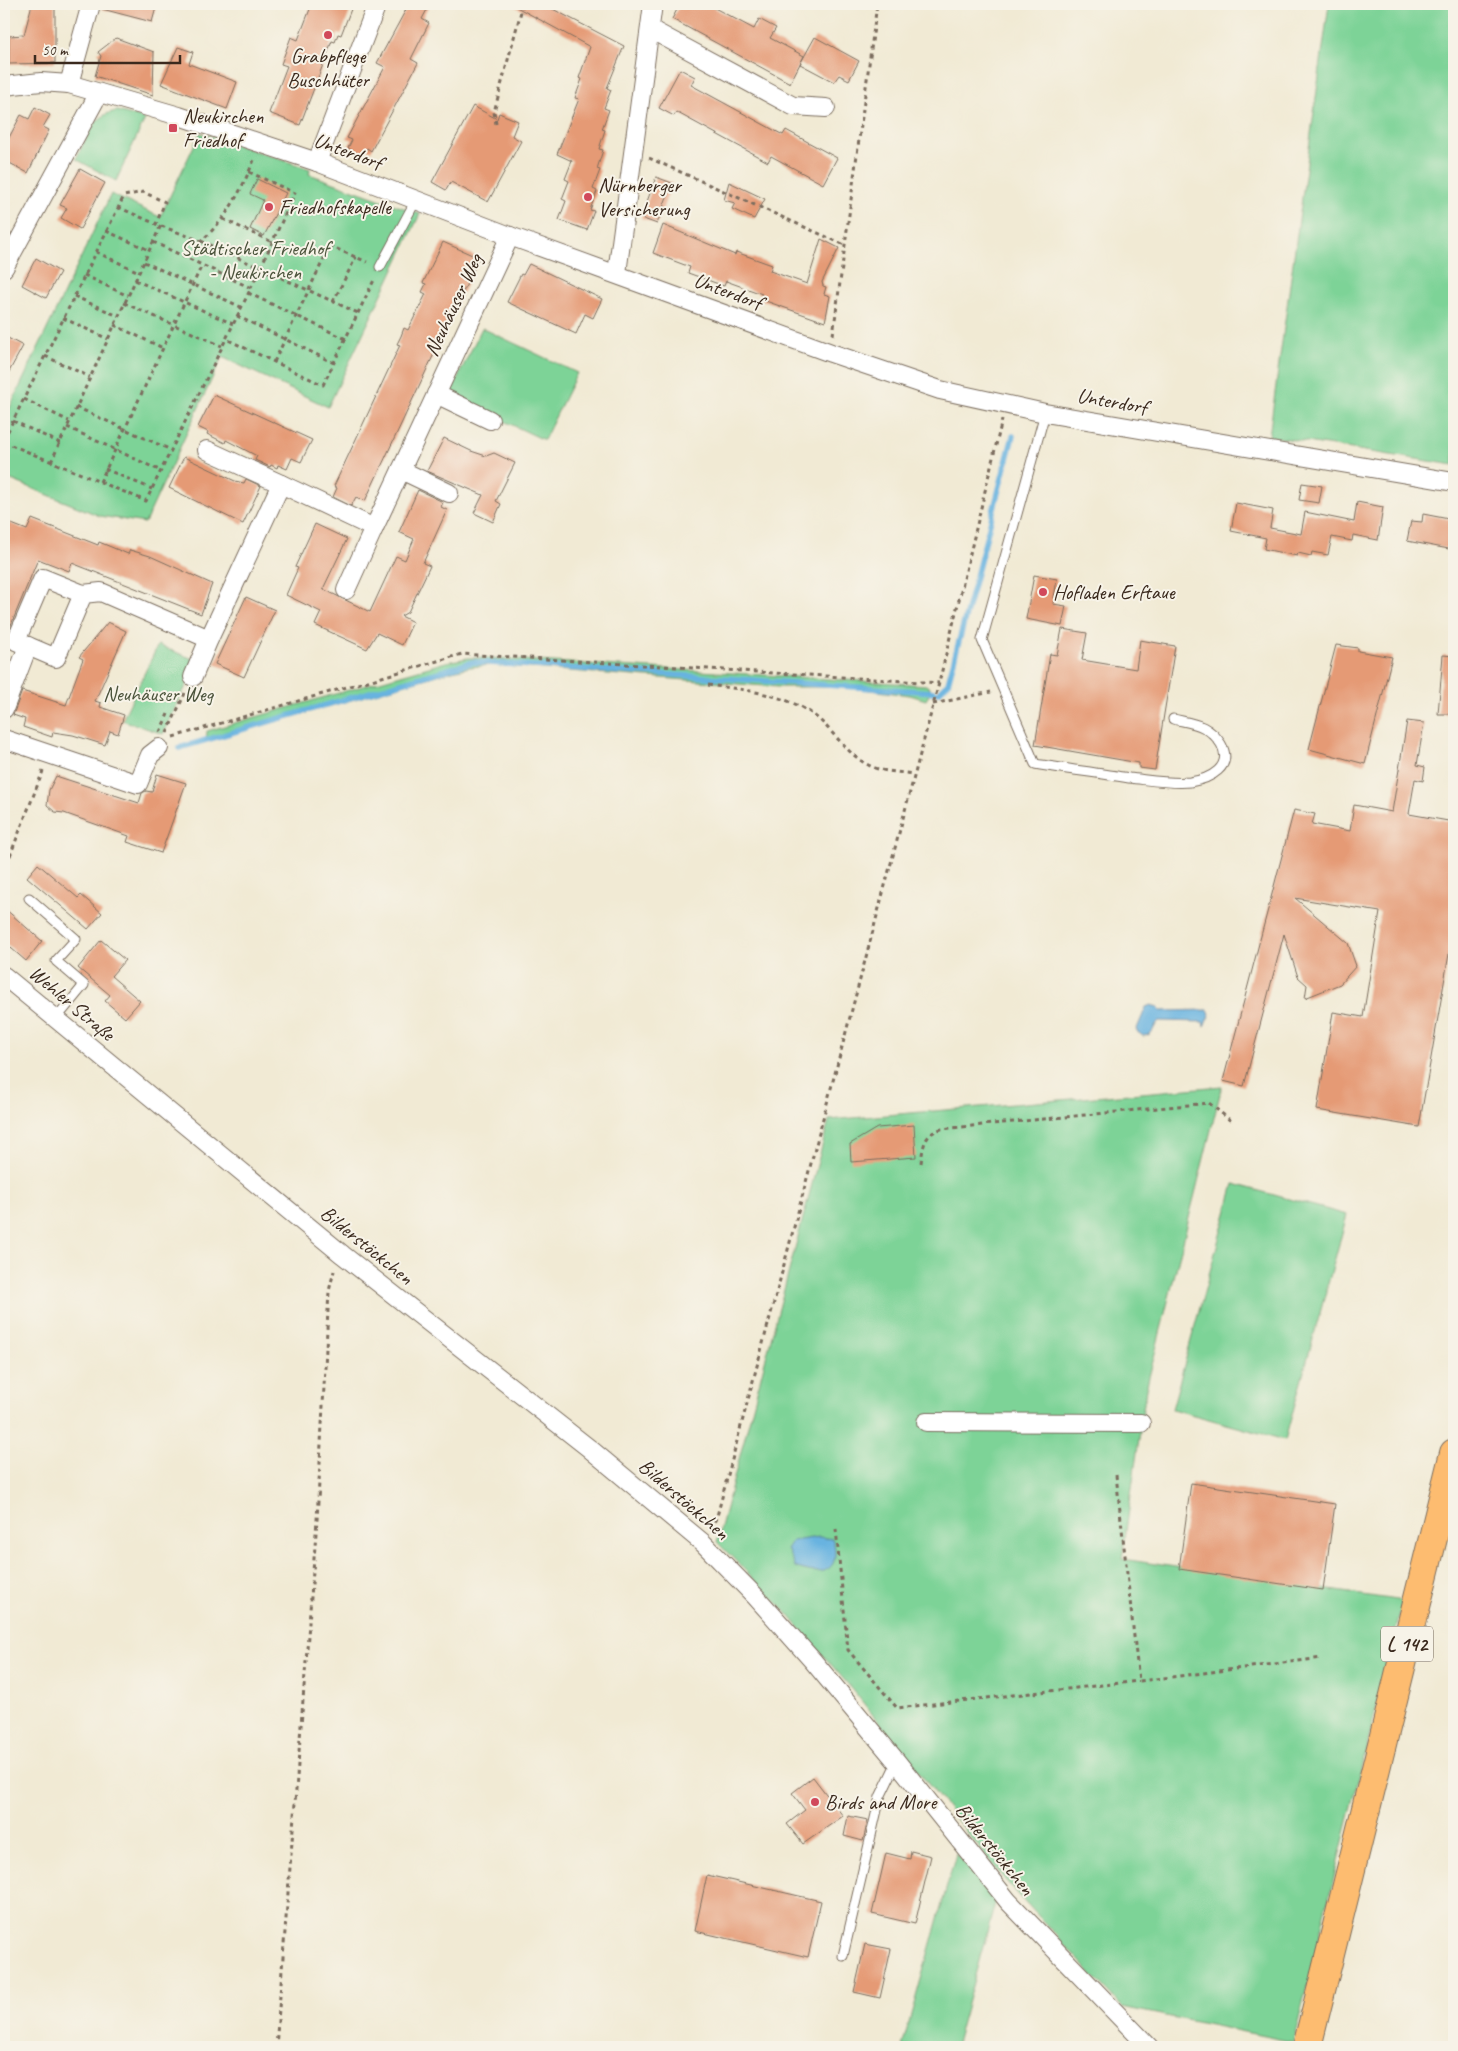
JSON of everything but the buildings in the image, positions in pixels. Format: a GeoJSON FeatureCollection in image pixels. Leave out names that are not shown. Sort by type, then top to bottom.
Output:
{"type":"FeatureCollection","features":[{"type":"Feature","properties":{"kind":"main road","name":"L 142"},"geometry":{"type":"LineString","coordinates":[[1307,2047],[1454,1453]]}},
{"type":"Feature","properties":{"kind":"street"},"geometry":{"type":"LineString","coordinates":[[69,84],[91,4]]}},
{"type":"Feature","properties":{"kind":"street"},"geometry":{"type":"LineString","coordinates":[[317,162],[377,4]]}},
{"type":"Feature","properties":{"kind":"street"},"geometry":{"type":"LineString","coordinates":[[617,273],[654,4]]}},
{"type":"Feature","properties":{"kind":"street"},"geometry":{"type":"LineString","coordinates":[[650,29],[793,106],[826,108]]}},
{"type":"Feature","properties":{"kind":"street","name":"Unterdorf"},"geometry":{"type":"LineString","coordinates":[[4,86],[42,82],[69,84],[179,116],[261,145],[317,162],[510,236],[617,273],[917,384],[1045,413],[1454,482]]}},
{"type":"Feature","properties":{"kind":"street"},"geometry":{"type":"LineString","coordinates":[[4,268],[99,93]]}},
{"type":"Feature","properties":{"kind":"street","name":"Neuhäuser Weg"},"geometry":{"type":"LineString","coordinates":[[346,590],[510,236]]}},
{"type":"Feature","properties":{"kind":"street"},"geometry":{"type":"LineString","coordinates":[[436,394],[490,420]]}},
{"type":"Feature","properties":{"kind":"street"},"geometry":{"type":"LineString","coordinates":[[207,450],[374,528]]}},
{"type":"Feature","properties":{"kind":"street"},"geometry":{"type":"LineString","coordinates":[[401,470],[449,493]]}},
{"type":"Feature","properties":{"kind":"street"},"geometry":{"type":"LineString","coordinates":[[193,677],[209,638],[281,484]]}},
{"type":"Feature","properties":{"kind":"street"},"geometry":{"type":"LineString","coordinates":[[83,594],[56,658],[16,641],[44,578],[83,594],[101,592],[209,638]]}},
{"type":"Feature","properties":{"kind":"street"},"geometry":{"type":"LineString","coordinates":[[4,709],[28,646]]}},
{"type":"Feature","properties":{"kind":"street"},"geometry":{"type":"LineString","coordinates":[[4,739],[138,784],[150,755],[161,744]]}},
{"type":"Feature","properties":{"kind":"street","name":"Wehler Straße"},"geometry":{"type":"LineString","coordinates":[[4,976],[112,1065]]}},
{"type":"Feature","properties":{"kind":"street","name":"Bilderstöckchen"},"geometry":{"type":"LineString","coordinates":[[112,1065],[343,1255],[590,1449],[703,1544],[785,1629],[897,1762],[1014,1908],[1149,2047]]}},
{"type":"Feature","properties":{"kind":"street"},"geometry":{"type":"LineString","coordinates":[[926,1422],[1141,1423]]}},
{"type":"Feature","properties":{"kind":"lane"},"geometry":{"type":"LineString","coordinates":[[380,267],[416,200]]}},
{"type":"Feature","properties":{"kind":"lane"},"geometry":{"type":"LineString","coordinates":[[1045,413],[982,640],[1035,764],[1153,781],[1190,782],[1210,776],[1221,769],[1226,761],[1224,749],[1207,727],[1173,719]]}},
{"type":"Feature","properties":{"kind":"lane"},"geometry":{"type":"LineString","coordinates":[[29,898],[76,939],[56,961],[84,985],[56,1019]]}},
{"type":"Feature","properties":{"kind":"lane"},"geometry":{"type":"LineString","coordinates":[[843,1956],[880,1797],[897,1762]]}},
{"type":"Feature","properties":{"kind":"path"},"geometry":{"type":"LineString","coordinates":[[496,124],[494,112],[524,4]]}},
{"type":"Feature","properties":{"kind":"path"},"geometry":{"type":"LineString","coordinates":[[831,353],[877,4]]}},
{"type":"Feature","properties":{"kind":"path"},"geometry":{"type":"LineString","coordinates":[[201,241],[223,219],[234,203],[261,145]]}},
{"type":"Feature","properties":{"kind":"path"},"geometry":{"type":"LineString","coordinates":[[634,151],[845,245]]}},
{"type":"Feature","properties":{"kind":"path"},"geometry":{"type":"LineString","coordinates":[[156,224],[165,202],[143,192],[124,196],[4,441],[146,501],[296,193],[249,172]]}},
{"type":"Feature","properties":{"kind":"path"},"geometry":{"type":"LineString","coordinates":[[118,207],[201,241],[358,313]]}},
{"type":"Feature","properties":{"kind":"path"},"geometry":{"type":"LineString","coordinates":[[223,219],[272,242]]}},
{"type":"Feature","properties":{"kind":"path"},"geometry":{"type":"LineString","coordinates":[[51,462],[161,225]]}},
{"type":"Feature","properties":{"kind":"path"},"geometry":{"type":"LineString","coordinates":[[106,230],[149,250]]}},
{"type":"Feature","properties":{"kind":"path"},"geometry":{"type":"LineString","coordinates":[[153,242],[250,288]]}},
{"type":"Feature","properties":{"kind":"path"},"geometry":{"type":"LineString","coordinates":[[226,339],[274,362],[323,385],[380,267],[330,246],[274,362]]}},
{"type":"Feature","properties":{"kind":"path"},"geometry":{"type":"LineString","coordinates":[[96,252],[139,272]]}},
{"type":"Feature","properties":{"kind":"path"},"geometry":{"type":"LineString","coordinates":[[333,302],[356,257]]}},
{"type":"Feature","properties":{"kind":"path"},"geometry":{"type":"LineString","coordinates":[[144,262],[241,307]]}},
{"type":"Feature","properties":{"kind":"path"},"geometry":{"type":"LineString","coordinates":[[100,482],[202,265]]}},
{"type":"Feature","properties":{"kind":"path"},"geometry":{"type":"LineString","coordinates":[[84,275],[128,296]]}},
{"type":"Feature","properties":{"kind":"path"},"geometry":{"type":"LineString","coordinates":[[135,280],[233,324]]}},
{"type":"Feature","properties":{"kind":"path"},"geometry":{"type":"LineString","coordinates":[[248,293],[346,338]]}},
{"type":"Feature","properties":{"kind":"path"},"geometry":{"type":"LineString","coordinates":[[74,296],[118,316]]}},
{"type":"Feature","properties":{"kind":"path"},"geometry":{"type":"LineString","coordinates":[[124,303],[222,346]]}},
{"type":"Feature","properties":{"kind":"path"},"geometry":{"type":"LineString","coordinates":[[237,316],[334,363]]}},
{"type":"Feature","properties":{"kind":"path"},"geometry":{"type":"LineString","coordinates":[[63,318],[108,339]]}},
{"type":"Feature","properties":{"kind":"path"},"geometry":{"type":"LineString","coordinates":[[114,325],[163,348]]}},
{"type":"Feature","properties":{"kind":"path"},"geometry":{"type":"LineString","coordinates":[[45,356],[90,377]]}},
{"type":"Feature","properties":{"kind":"path"},"geometry":{"type":"LineString","coordinates":[[24,399],[69,421]]}},
{"type":"Feature","properties":{"kind":"path"},"geometry":{"type":"LineString","coordinates":[[703,1544],[717,1516],[913,774],[939,683],[1006,405]]}},
{"type":"Feature","properties":{"kind":"path"},"geometry":{"type":"LineString","coordinates":[[76,407],[171,450]]}},
{"type":"Feature","properties":{"kind":"path"},"geometry":{"type":"LineString","coordinates":[[13,421],[60,442]]}},
{"type":"Feature","properties":{"kind":"path"},"geometry":{"type":"LineString","coordinates":[[67,427],[116,448],[160,471]]}},
{"type":"Feature","properties":{"kind":"path"},"geometry":{"type":"LineString","coordinates":[[105,469],[152,489]]}},
{"type":"Feature","properties":{"kind":"path"},"geometry":{"type":"LineString","coordinates":[[161,744],[462,654],[939,683]]}},
{"type":"Feature","properties":{"kind":"path"},"geometry":{"type":"LineString","coordinates":[[161,744],[193,677]]}},
{"type":"Feature","properties":{"kind":"path"},"geometry":{"type":"LineString","coordinates":[[708,685],[758,693],[797,705],[818,719],[862,762],[884,771],[913,774]]}},
{"type":"Feature","properties":{"kind":"path"},"geometry":{"type":"LineString","coordinates":[[933,704],[1003,690]]}},
{"type":"Feature","properties":{"kind":"path"},"geometry":{"type":"LineString","coordinates":[[4,871],[50,754]]}},
{"type":"Feature","properties":{"kind":"path"},"geometry":{"type":"LineString","coordinates":[[921,1163],[923,1144],[930,1132],[941,1129],[1209,1103],[1231,1121]]}},
{"type":"Feature","properties":{"kind":"path"},"geometry":{"type":"LineString","coordinates":[[276,2047],[317,1520],[329,1291],[333,1274],[343,1255]]}},
{"type":"Feature","properties":{"kind":"path"},"geometry":{"type":"LineString","coordinates":[[1116,1475],[1139,1681]]}},
{"type":"Feature","properties":{"kind":"path"},"geometry":{"type":"LineString","coordinates":[[836,1529],[848,1650],[897,1708],[1322,1658]]}},
{"type":"Feature","properties":{"kind":"green space"},"geometry":{"type":"Polygon","coordinates":[[[1329,4],[1454,4],[1454,465],[1269,436],[1329,4]]]}},
{"type":"Feature","properties":{"kind":"green space"},"geometry":{"type":"Polygon","coordinates":[[[118,111],[145,119],[116,181],[76,159],[96,122],[109,113],[118,111]]]}},
{"type":"Feature","properties":{"kind":"green space","name":"Städtischer Friedhof - Neukirchen"},"geometry":{"type":"Polygon","coordinates":[[[200,133],[310,169],[309,174],[420,214],[328,407],[222,357],[145,523],[100,516],[4,477],[4,420],[111,194],[160,217],[200,133]]]}},
{"type":"Feature","properties":{"kind":"green space"},"geometry":{"type":"Polygon","coordinates":[[[482,328],[577,373],[544,440],[449,395],[482,328]]]}},
{"type":"Feature","properties":{"kind":"green space","name":"Neuhäuser Weg"},"geometry":{"type":"Polygon","coordinates":[[[158,645],[198,661],[163,734],[122,720],[158,645]]]}},
{"type":"Feature","properties":{"kind":"green space"},"geometry":{"type":"Polygon","coordinates":[[[468,658],[926,685],[932,690],[926,700],[910,695],[846,687],[778,687],[491,665],[448,672],[206,742],[207,731],[446,662],[468,658]]]}},
{"type":"Feature","properties":{"kind":"green space"},"geometry":{"type":"Polygon","coordinates":[[[1222,1086],[1146,1389],[1122,1559],[1403,1601],[1293,2042],[1122,2007],[1006,1881],[852,1689],[786,1612],[717,1542],[829,1120],[1222,1086]]]}},
{"type":"Feature","properties":{"kind":"green space"},"geometry":{"type":"Polygon","coordinates":[[[1234,1184],[1347,1215],[1285,1440],[1172,1409],[1234,1184]]]}},
{"type":"Feature","properties":{"kind":"green space"},"geometry":{"type":"Polygon","coordinates":[[[956,1854],[996,1900],[955,2047],[902,2047],[956,1854]]]}},
{"type":"Feature","properties":{"kind":"water"},"geometry":{"type":"Polygon","coordinates":[[[1151,1005],[1158,1007],[1160,1011],[1208,1010],[1209,1016],[1204,1026],[1203,1022],[1159,1021],[1150,1034],[1143,1036],[1136,1031],[1146,1007],[1151,1005]]]}},
{"type":"Feature","properties":{"kind":"water"},"geometry":{"type":"Polygon","coordinates":[[[819,1537],[832,1539],[833,1541],[835,1555],[834,1562],[830,1567],[820,1572],[814,1572],[795,1567],[787,1549],[792,1541],[819,1537]]]}},
{"type":"Feature","properties":{"kind":"waterway"},"geometry":{"type":"LineString","coordinates":[[939,692],[948,683],[1013,436]]}},
{"type":"Feature","properties":{"kind":"waterway"},"geometry":{"type":"LineString","coordinates":[[179,748],[473,662],[934,692]]}},
{"type":"Feature","properties":{"kind":"place","name":"Grabpflege Buschhüter"},"geometry":{"type":"Point","coordinates":[328,35]}},
{"type":"Feature","properties":{"kind":"place","name":"Neukirchen Friedhof"},"geometry":{"type":"Point","coordinates":[173,128]}},
{"type":"Feature","properties":{"kind":"place","name":"Nürnberger Versicherung"},"geometry":{"type":"Point","coordinates":[588,197]}},
{"type":"Feature","properties":{"kind":"place","name":"Friedhofskapelle"},"geometry":{"type":"Point","coordinates":[269,207]}},
{"type":"Feature","properties":{"kind":"place","name":"Hofladen Erftaue"},"geometry":{"type":"Point","coordinates":[1043,592]}},
{"type":"Feature","properties":{"kind":"place","name":"Birds and More"},"geometry":{"type":"Point","coordinates":[815,1802]}}]}
